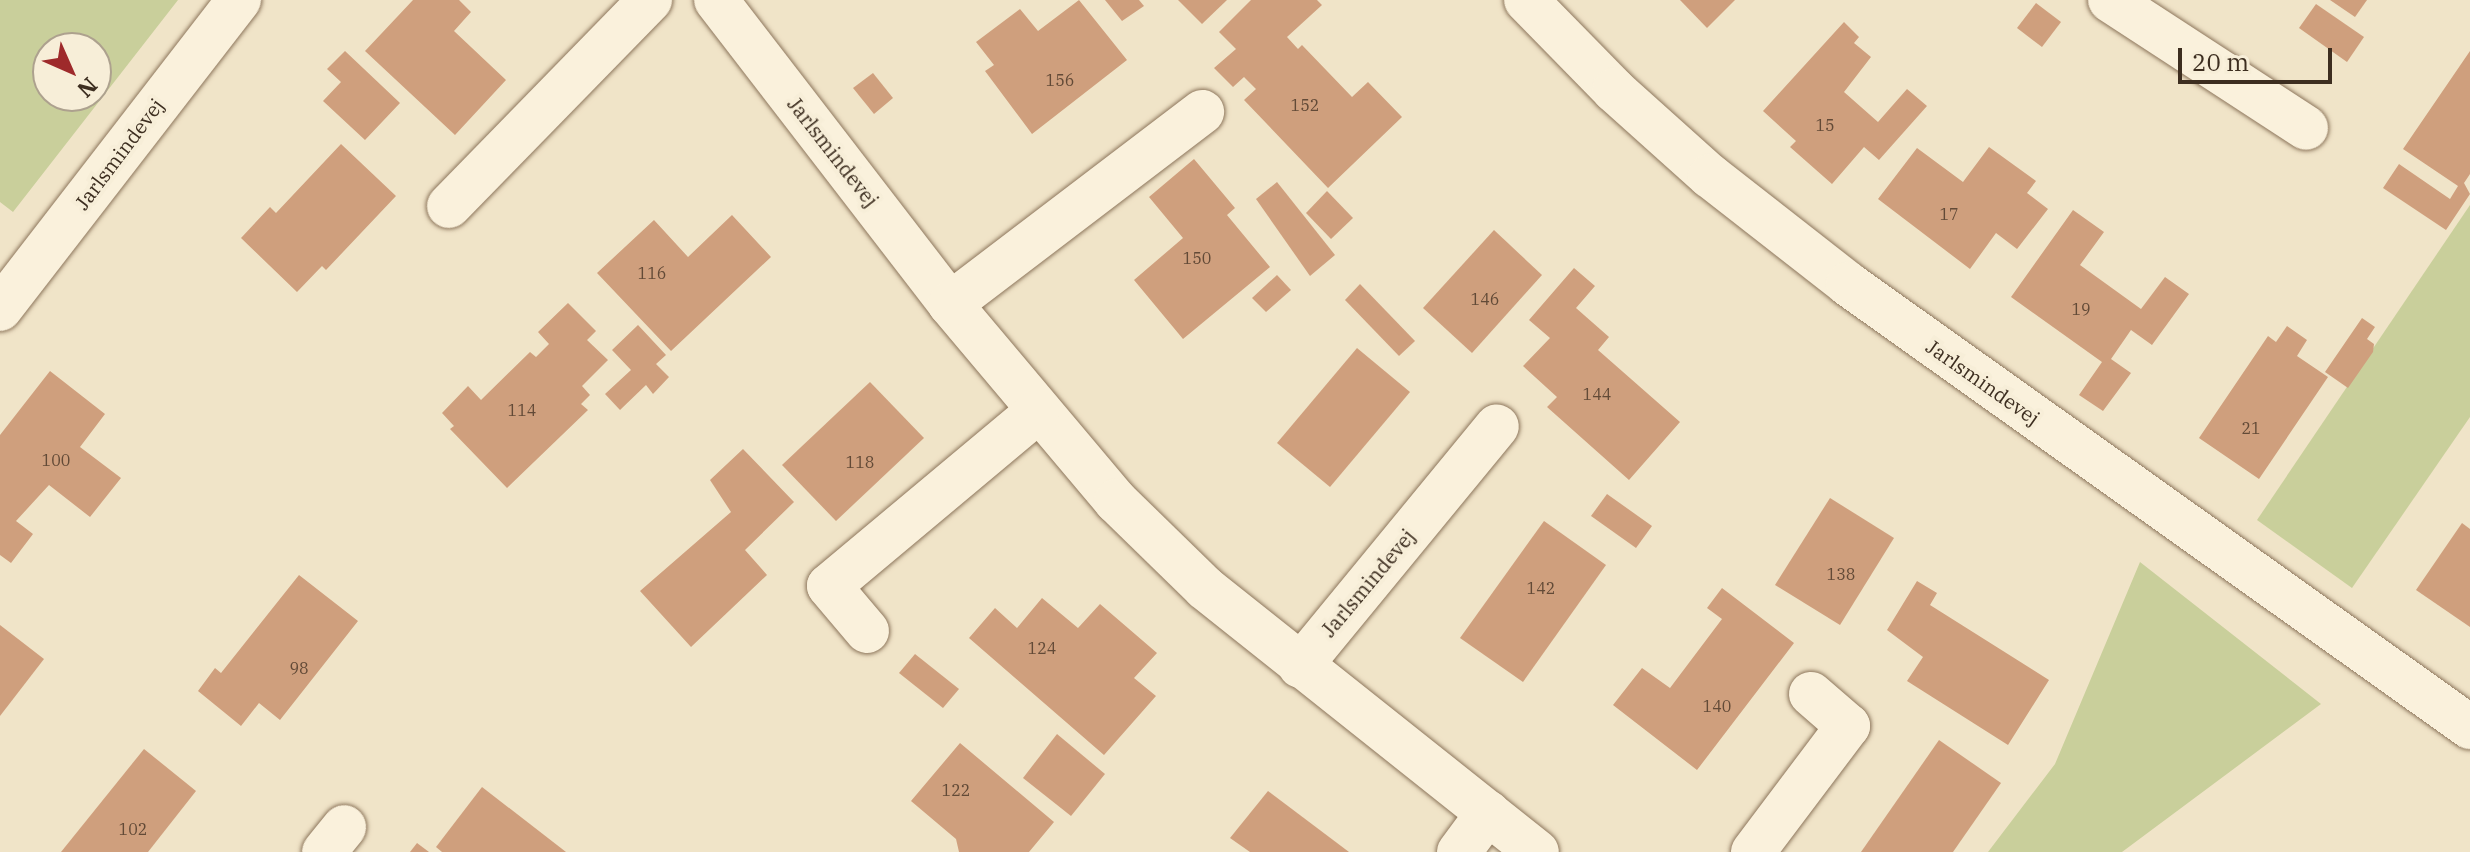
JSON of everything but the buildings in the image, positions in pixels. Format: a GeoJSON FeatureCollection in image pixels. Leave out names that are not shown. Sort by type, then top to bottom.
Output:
{"type":"FeatureCollection","features":[{"type":"Feature","properties":{"kind":"street","name":"Jarlsmindevej"},"geometry":{"type":"LineString","coordinates":[[0,309],[239,0]]}},
{"type":"Feature","properties":{"kind":"street"},"geometry":{"type":"LineString","coordinates":[[449,206],[650,0]]}},
{"type":"Feature","properties":{"kind":"street","name":"Jarlsmindevej"},"geometry":{"type":"LineString","coordinates":[[716,0],[950,304],[1037,412],[1116,501],[1205,588],[1537,852]]}},
{"type":"Feature","properties":{"kind":"street","name":"Jarlsmindevej"},"geometry":{"type":"LineString","coordinates":[[1526,0],[1614,90],[1710,176],[1848,284],[2470,727]]}},
{"type":"Feature","properties":{"kind":"street"},"geometry":{"type":"LineString","coordinates":[[2110,0],[2306,128]]}},
{"type":"Feature","properties":{"kind":"street"},"geometry":{"type":"LineString","coordinates":[[950,304],[1202,112]]}},
{"type":"Feature","properties":{"kind":"street"},"geometry":{"type":"LineString","coordinates":[[867,631],[829,586],[1037,412]]}},
{"type":"Feature","properties":{"kind":"street","name":"Jarlsmindevej"},"geometry":{"type":"LineString","coordinates":[[1300,666],[1497,426]]}},
{"type":"Feature","properties":{"kind":"street"},"geometry":{"type":"LineString","coordinates":[[1753,852],[1848,726],[1811,694]]}},
{"type":"Feature","properties":{"kind":"street"},"geometry":{"type":"LineString","coordinates":[[1459,852],[1488,813]]}},
{"type":"Feature","properties":{"kind":"green space"},"geometry":{"type":"Polygon","coordinates":[[[0,0],[178,0],[112,85],[112,32],[32,32],[32,112],[91,112],[13,212],[0,202],[0,0]]]}},
{"type":"Feature","properties":{"kind":"green space"},"geometry":{"type":"Polygon","coordinates":[[[2470,205],[2470,417],[2352,588],[2257,520],[2470,205]]]}},
{"type":"Feature","properties":{"kind":"green space"},"geometry":{"type":"Polygon","coordinates":[[[2140,562],[2321,704],[2122,852],[1988,852],[2055,764],[2140,562]]]}}]}
